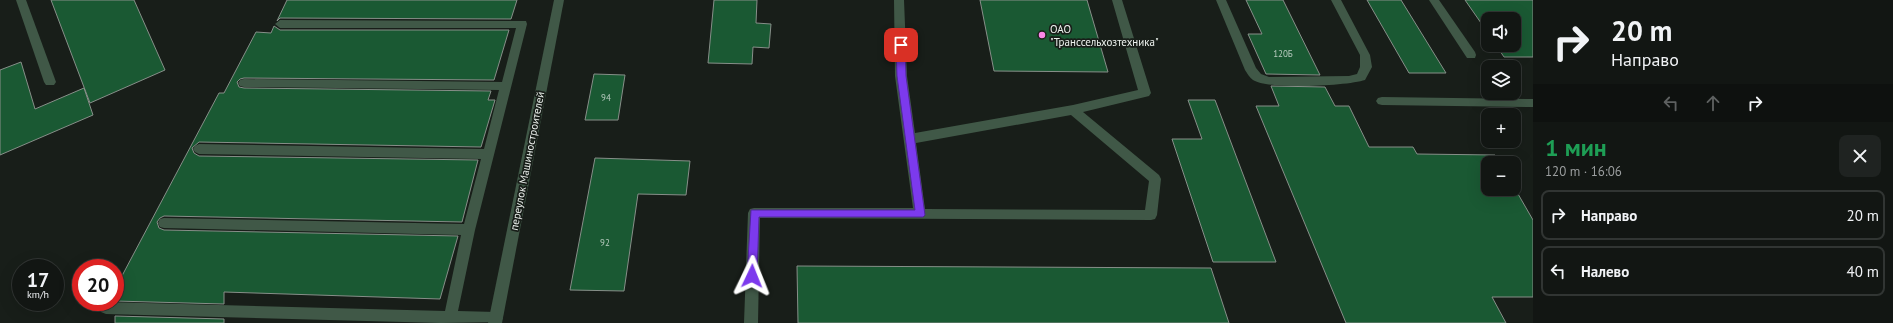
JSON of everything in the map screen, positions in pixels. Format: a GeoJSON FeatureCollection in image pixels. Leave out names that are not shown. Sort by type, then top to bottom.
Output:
{"type":"FeatureCollection","features":[{"type":"Feature","properties":{"kind":"street"},"geometry":{"type":"LineString","coordinates":[[21,0],[50,82]]}},
{"type":"Feature","properties":{"kind":"street","name":"переулок Машиностроителей"},"geometry":{"type":"LineString","coordinates":[[496,320],[559,0]]}},
{"type":"Feature","properties":{"kind":"street"},"geometry":{"type":"LineString","coordinates":[[899,0],[901,76],[920,215]]}},
{"type":"Feature","properties":{"kind":"street"},"geometry":{"type":"LineString","coordinates":[[910,139],[1073,110],[1145,93],[1117,0]]}},
{"type":"Feature","properties":{"kind":"street"},"geometry":{"type":"LineString","coordinates":[[1221,0],[1251,70],[1257,77],[1269,81],[1349,80],[1361,77],[1366,67],[1365,55],[1336,0]]}},
{"type":"Feature","properties":{"kind":"street"},"geometry":{"type":"LineString","coordinates":[[1434,0],[1471,56]]}},
{"type":"Feature","properties":{"kind":"street"},"geometry":{"type":"LineString","coordinates":[[280,24],[522,24],[469,230],[449,320]]}},
{"type":"Feature","properties":{"kind":"street"},"geometry":{"type":"LineString","coordinates":[[244,83],[506,86]]}},
{"type":"Feature","properties":{"kind":"street"},"geometry":{"type":"LineString","coordinates":[[1382,101],[1533,103]]}},
{"type":"Feature","properties":{"kind":"street"},"geometry":{"type":"LineString","coordinates":[[751,323],[754,213],[1152,215],[1155,179],[1073,110]]}},
{"type":"Feature","properties":{"kind":"street"},"geometry":{"type":"LineString","coordinates":[[199,149],[488,154]]}},
{"type":"Feature","properties":{"kind":"street"},"geometry":{"type":"LineString","coordinates":[[164,223],[469,230]]}},
{"type":"Feature","properties":{"kind":"street"},"geometry":{"type":"LineString","coordinates":[[124,309],[338,319],[496,320]]}},
{"type":"Feature","properties":{"kind":"building"},"geometry":{"type":"Polygon","coordinates":[[[51,0],[134,0],[165,70],[90,103],[51,0]]]}},
{"type":"Feature","properties":{"kind":"building"},"geometry":{"type":"Polygon","coordinates":[[[287,0],[517,0],[511,19],[280,18],[277,21],[287,0]]]}},
{"type":"Feature","properties":{"kind":"building"},"geometry":{"type":"Polygon","coordinates":[[[714,0],[757,0],[756,23],[771,24],[769,48],[753,47],[752,64],[708,63],[714,0]]]}},
{"type":"Feature","properties":{"kind":"building","name":"ОАО \"Транссельхозтехника\""},"geometry":{"type":"Polygon","coordinates":[[[980,0],[1087,0],[1108,72],[994,71],[980,0]]]}},
{"type":"Feature","properties":{"kind":"building"},"geometry":{"type":"Polygon","coordinates":[[[1246,0],[1283,0],[1320,75],[1266,74],[1248,34],[1262,34],[1246,0]]]}},
{"type":"Feature","properties":{"kind":"building"},"geometry":{"type":"Polygon","coordinates":[[[1367,0],[1401,0],[1446,73],[1409,73],[1367,0]]]}},
{"type":"Feature","properties":{"kind":"building"},"geometry":{"type":"Polygon","coordinates":[[[1465,0],[1533,0],[1533,57],[1504,57],[1501,52],[1521,52],[1521,12],[1481,12],[1481,23],[1465,0]]]}},
{"type":"Feature","properties":{"kind":"building"},"geometry":{"type":"Polygon","coordinates":[[[274,26],[280,30],[509,30],[494,80],[244,78],[237,82],[239,87],[244,88],[491,91],[488,100],[495,100],[481,147],[199,142],[192,148],[194,153],[199,156],[478,160],[462,222],[164,216],[157,222],[159,228],[164,230],[458,236],[440,299],[224,292],[224,304],[124,301],[124,272],[219,93],[224,93],[256,32],[271,33],[274,26]]]}},
{"type":"Feature","properties":{"kind":"building"},"geometry":{"type":"Polygon","coordinates":[[[21,62],[35,109],[84,88],[93,115],[0,155],[0,70],[21,62]]]}},
{"type":"Feature","properties":{"kind":"building"},"geometry":{"type":"Polygon","coordinates":[[[594,74],[625,75],[618,120],[585,120],[594,74]]]}},
{"type":"Feature","properties":{"kind":"building"},"geometry":{"type":"Polygon","coordinates":[[[1271,86],[1325,87],[1335,106],[1349,106],[1369,147],[1413,147],[1417,154],[1495,155],[1481,156],[1481,196],[1519,196],[1533,220],[1533,297],[1492,297],[1506,323],[1346,323],[1256,106],[1279,106],[1271,86]]]}},
{"type":"Feature","properties":{"kind":"building"},"geometry":{"type":"Polygon","coordinates":[[[1188,100],[1215,100],[1276,262],[1213,262],[1172,139],[1202,139],[1188,100]]]}},
{"type":"Feature","properties":{"kind":"building"},"geometry":{"type":"Polygon","coordinates":[[[595,158],[690,161],[686,195],[638,194],[624,291],[570,290],[595,158]]]}},
{"type":"Feature","properties":{"kind":"building"},"geometry":{"type":"Polygon","coordinates":[[[797,266],[1211,268],[1229,323],[798,323],[797,266]]]}},
{"type":"Feature","properties":{"kind":"building"},"geometry":{"type":"Polygon","coordinates":[[[115,316],[224,319],[224,323],[115,323],[115,316]]]}},
{"type":"Feature","properties":{"kind":"place","name":"ОАО \"Транссельхозтехника\""},"geometry":{"type":"Point","coordinates":[1042,35]}},
{"type":"Feature","properties":{"kind":"route"},"geometry":{"type":"LineString","coordinates":[[752,276],[754,213],[920,215],[901,76],[901,45]]}}]}
